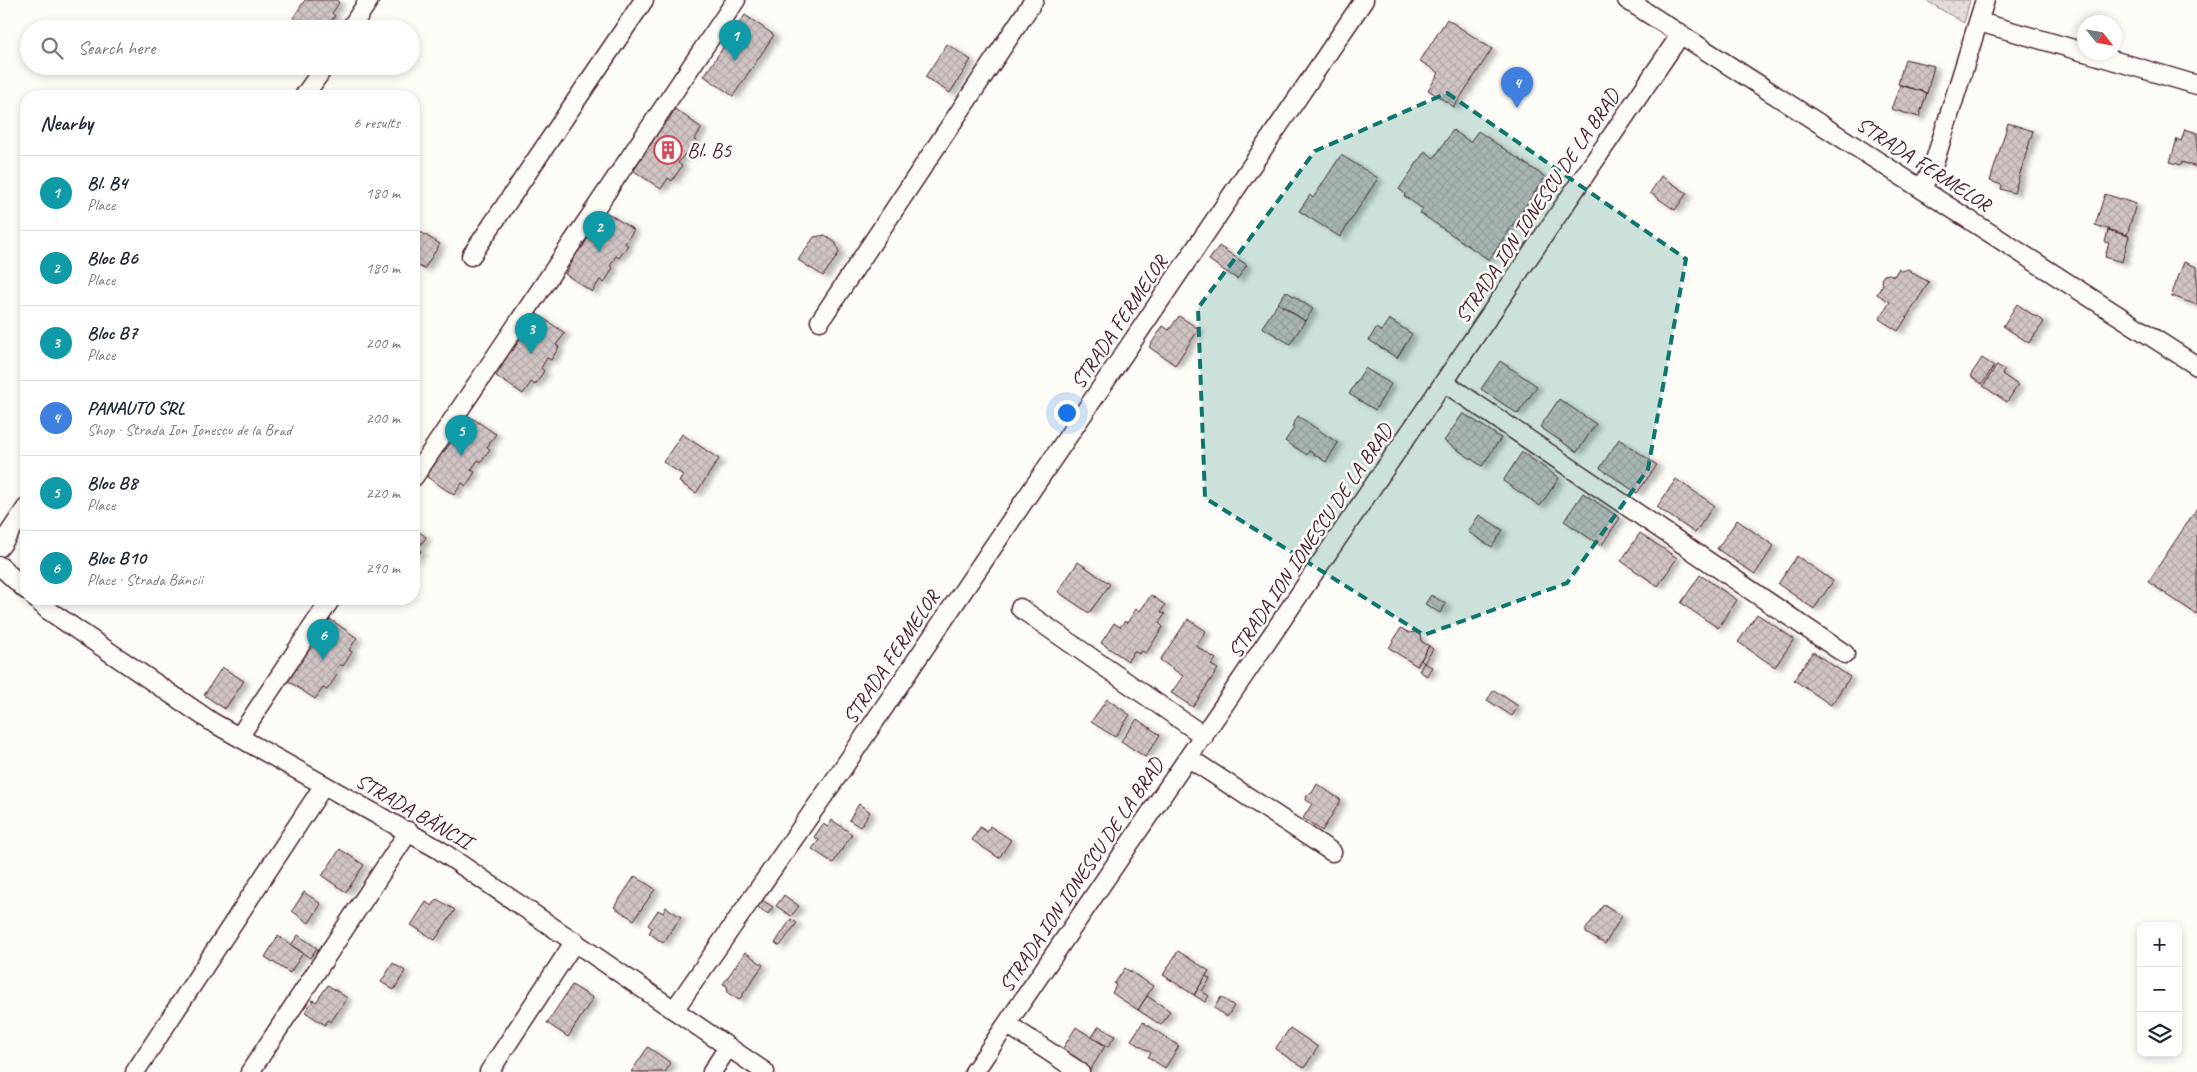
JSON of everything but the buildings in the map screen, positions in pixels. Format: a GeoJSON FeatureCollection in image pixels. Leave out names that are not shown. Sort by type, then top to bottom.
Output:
{"type":"FeatureCollection","features":[{"type":"Feature","properties":{"kind":"street"},"geometry":{"type":"LineString","coordinates":[[356,20],[369,0]]}},
{"type":"Feature","properties":{"kind":"street"},"geometry":{"type":"LineString","coordinates":[[471,256],[644,0]]}},
{"type":"Feature","properties":{"kind":"street"},"geometry":{"type":"LineString","coordinates":[[420,468],[736,0]]}},
{"type":"Feature","properties":{"kind":"street"},"geometry":{"type":"LineString","coordinates":[[820,321],[1034,0]]}},
{"type":"Feature","properties":{"kind":"street","name":"STRADA FERMELOR"},"geometry":{"type":"LineString","coordinates":[[674,1010],[843,768],[1364,0]]}},
{"type":"Feature","properties":{"kind":"street","name":"STRADA FERMELOR"},"geometry":{"type":"LineString","coordinates":[[1628,0],[2197,366]]}},
{"type":"Feature","properties":{"kind":"street"},"geometry":{"type":"LineString","coordinates":[[1921,189],[1932,170],[1985,0]]}},
{"type":"Feature","properties":{"kind":"street"},"geometry":{"type":"LineString","coordinates":[[1979,22],[2077,50]]}},
{"type":"Feature","properties":{"kind":"street","name":"STRADA ION IONESCU DE LA BRAD"},"geometry":{"type":"LineString","coordinates":[[974,1072],[1681,34]]}},
{"type":"Feature","properties":{"kind":"street"},"geometry":{"type":"LineString","coordinates":[[2112,60],[2197,85]]}},
{"type":"Feature","properties":{"kind":"street"},"geometry":{"type":"LineString","coordinates":[[308,90],[319,75]]}},
{"type":"Feature","properties":{"kind":"street"},"geometry":{"type":"LineString","coordinates":[[1444,383],[1845,654]]}},
{"type":"Feature","properties":{"kind":"street"},"geometry":{"type":"LineString","coordinates":[[0,547],[20,517]]}},
{"type":"Feature","properties":{"kind":"street"},"geometry":{"type":"LineString","coordinates":[[0,566],[20,584]]}},
{"type":"Feature","properties":{"kind":"street","name":"STRADA BĂNCII"},"geometry":{"type":"LineString","coordinates":[[43,605],[175,698],[239,737],[409,832],[471,870],[765,1072]]}},
{"type":"Feature","properties":{"kind":"street"},"geometry":{"type":"LineString","coordinates":[[239,737],[327,605]]}},
{"type":"Feature","properties":{"kind":"street"},"geometry":{"type":"LineString","coordinates":[[1020,608],[1204,736]]}},
{"type":"Feature","properties":{"kind":"street"},"geometry":{"type":"LineString","coordinates":[[1189,758],[1332,852]]}},
{"type":"Feature","properties":{"kind":"street"},"geometry":{"type":"LineString","coordinates":[[135,1072],[324,785]]}},
{"type":"Feature","properties":{"kind":"street"},"geometry":{"type":"LineString","coordinates":[[250,1072],[409,832]]}},
{"type":"Feature","properties":{"kind":"street"},"geometry":{"type":"LineString","coordinates":[[489,1072],[575,941]]}},
{"type":"Feature","properties":{"kind":"street"},"geometry":{"type":"LineString","coordinates":[[1007,1024],[1080,1072]]}},
{"type":"Feature","properties":{"kind":"street"},"geometry":{"type":"LineString","coordinates":[[712,1072],[728,1047]]}},
{"type":"Feature","properties":{"kind":"highlighted area"},"geometry":{"type":"Polygon","coordinates":[[[1447,93],[1686,259],[1648,469],[1567,583],[1424,635],[1205,498],[1198,308],[1315,151],[1447,93]]]}},
{"type":"Feature","properties":{"kind":"shaded area"},"geometry":{"type":"Polygon","coordinates":[[[1925,0],[1970,0],[1964,23],[1925,0]]]}},
{"type":"Feature","properties":{"kind":"place","name":"Bl. B4"},"geometry":{"type":"Point","coordinates":[735,61]}},
{"type":"Feature","properties":{"kind":"place","name":"PANAUTO SRL"},"geometry":{"type":"Point","coordinates":[1517,108]}},
{"type":"Feature","properties":{"kind":"place","name":"Bl. B5"},"geometry":{"type":"Point","coordinates":[668,150]}},
{"type":"Feature","properties":{"kind":"place","name":"Bloc B6"},"geometry":{"type":"Point","coordinates":[599,252]}},
{"type":"Feature","properties":{"kind":"place","name":"Bloc B7"},"geometry":{"type":"Point","coordinates":[531,354]}},
{"type":"Feature","properties":{"kind":"place","name":"Bloc B8"},"geometry":{"type":"Point","coordinates":[461,456]}},
{"type":"Feature","properties":{"kind":"place","name":"Bloc B10"},"geometry":{"type":"Point","coordinates":[323,660]}}]}
